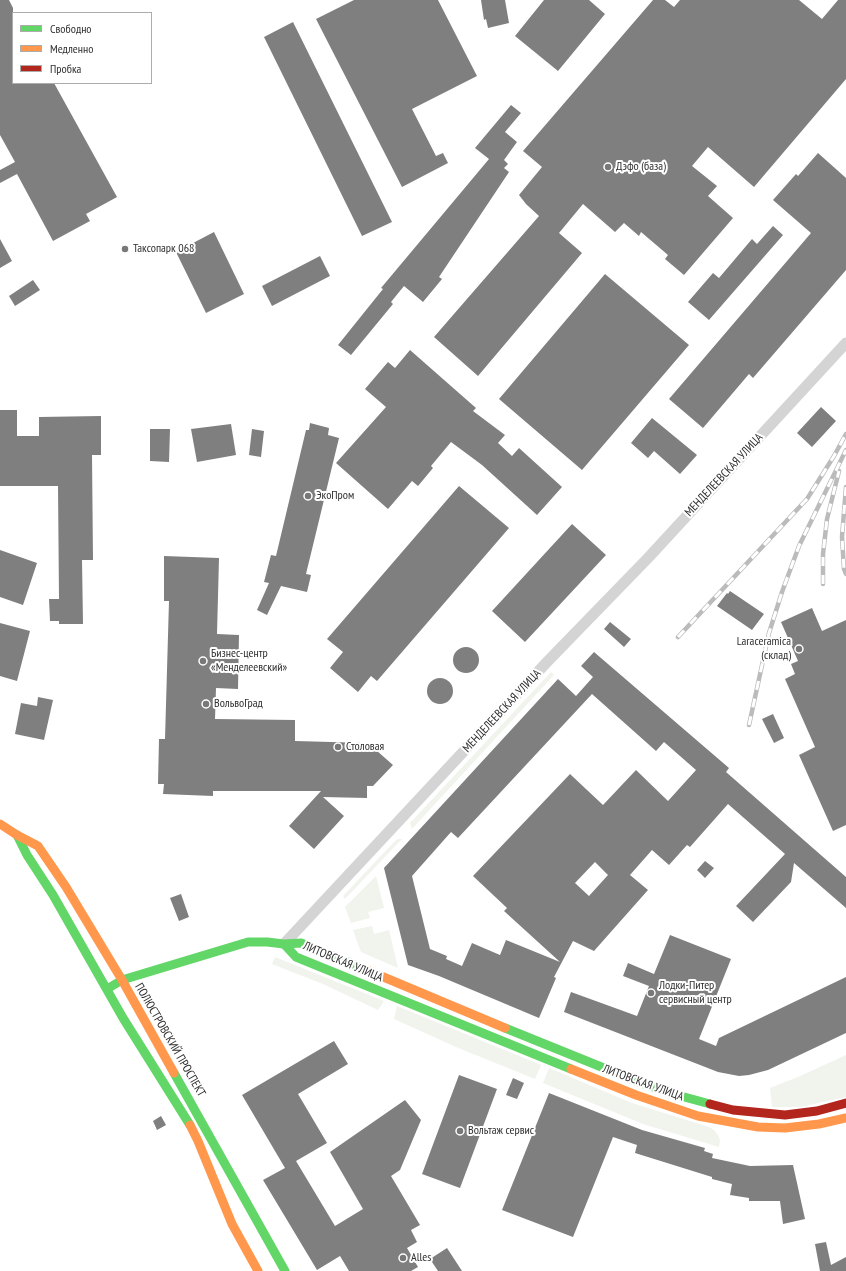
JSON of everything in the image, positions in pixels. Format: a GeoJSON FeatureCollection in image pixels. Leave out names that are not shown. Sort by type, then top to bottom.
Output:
{"type":"FeatureCollection","features":[{"type":"Feature","properties":{"kind":"street","name":"МЕНДЕЛЕЕВСКАЯ УЛИЦА"},"geometry":{"type":"LineString","coordinates":[[284,944],[562,645],[648,558],[846,343]]}},
{"type":"Feature","properties":{"kind":"street","name":"ПОЛЮСТРОВСКИЙ ПРОСПЕКТ"},"geometry":{"type":"LineString","coordinates":[[0,824],[17,836],[38,846],[66,887],[122,980],[286,1271]]}},
{"type":"Feature","properties":{"kind":"street","name":"ПОЛЮСТРОВСКИЙ ПРОСПЕКТ"},"geometry":{"type":"LineString","coordinates":[[17,836],[26,854],[53,895],[123,1018],[184,1115],[198,1141],[232,1224],[258,1271]]}},
{"type":"Feature","properties":{"kind":"street"},"geometry":{"type":"LineString","coordinates":[[107,989],[122,980],[214,951],[248,942],[284,944]]}},
{"type":"Feature","properties":{"kind":"street","name":"ЛИТОВСКАЯ УЛИЦА"},"geometry":{"type":"LineString","coordinates":[[284,944],[301,943],[583,1060],[642,1083],[702,1102],[733,1110],[785,1115],[817,1111],[846,1104]]}},
{"type":"Feature","properties":{"kind":"street","name":"ЛИТОВСКАЯ УЛИЦА"},"geometry":{"type":"LineString","coordinates":[[284,944],[296,957],[636,1095],[679,1110],[730,1123],[758,1127],[785,1128],[819,1124],[846,1118]]}},
{"type":"Feature","properties":{"kind":"shaded area"},"geometry":{"type":"Polygon","coordinates":[[[551,672],[554,675],[412,829],[410,823],[551,672]]]}},
{"type":"Feature","properties":{"kind":"shaded area"},"geometry":{"type":"Polygon","coordinates":[[[398,839],[402,839],[345,899],[343,896],[398,839]]]}},
{"type":"Feature","properties":{"kind":"shaded area"},"geometry":{"type":"Polygon","coordinates":[[[376,876],[384,908],[368,912],[370,918],[351,923],[345,907],[376,876]]]}},
{"type":"Feature","properties":{"kind":"shaded area"},"geometry":{"type":"Polygon","coordinates":[[[372,926],[374,934],[389,930],[398,968],[361,952],[353,930],[372,926]]]}},
{"type":"Feature","properties":{"kind":"shaded area"},"geometry":{"type":"Polygon","coordinates":[[[275,957],[384,1001],[378,1010],[323,984],[272,964],[275,957]]]}},
{"type":"Feature","properties":{"kind":"shaded area"},"geometry":{"type":"Polygon","coordinates":[[[397,1006],[541,1065],[535,1079],[456,1047],[394,1019],[397,1006]]]}},
{"type":"Feature","properties":{"kind":"shaded area"},"geometry":{"type":"Polygon","coordinates":[[[846,1055],[846,1097],[800,1107],[772,1107],[770,1088],[846,1055]]]}},
{"type":"Feature","properties":{"kind":"shaded area"},"geometry":{"type":"Polygon","coordinates":[[[549,1068],[632,1103],[709,1127],[718,1135],[720,1140],[719,1147],[643,1124],[543,1083],[549,1068]]]}},
{"type":"Feature","properties":{"kind":"building"},"geometry":{"type":"Polygon","coordinates":[[[0,0],[9,0],[13,8],[12,84],[55,84],[117,197],[86,214],[90,221],[53,241],[17,174],[0,183],[0,170],[15,162],[0,135],[0,0]]]}},
{"type":"Feature","properties":{"kind":"building"},"geometry":{"type":"Polygon","coordinates":[[[354,0],[438,0],[477,76],[412,109],[436,156],[443,153],[448,163],[402,187],[316,19],[354,0]]]}},
{"type":"Feature","properties":{"kind":"building"},"geometry":{"type":"Polygon","coordinates":[[[481,0],[505,0],[509,23],[488,28],[486,19],[484,20],[481,0]]]}},
{"type":"Feature","properties":{"kind":"building"},"geometry":{"type":"Polygon","coordinates":[[[544,0],[589,0],[605,14],[558,71],[515,36],[544,0]]]}},
{"type":"Feature","properties":{"kind":"building"},"geometry":{"type":"Polygon","coordinates":[[[653,0],[665,0],[674,7],[680,0],[799,0],[822,19],[838,0],[846,0],[846,79],[754,187],[708,147],[692,166],[717,186],[708,196],[733,218],[684,275],[665,259],[668,255],[641,232],[639,236],[624,223],[615,232],[583,204],[559,233],[582,253],[478,376],[434,337],[539,216],[519,195],[542,167],[523,151],[653,0]]]}},
{"type":"Feature","properties":{"kind":"building"},"geometry":{"type":"Polygon","coordinates":[[[293,22],[392,222],[362,236],[264,37],[293,22]]]}},
{"type":"Feature","properties":{"kind":"building"},"geometry":{"type":"Polygon","coordinates":[[[511,105],[521,113],[505,132],[517,142],[504,160],[508,164],[504,168],[509,172],[439,277],[442,279],[423,302],[404,286],[391,302],[393,304],[351,355],[338,345],[383,289],[381,288],[489,159],[475,148],[511,105]]]}},
{"type":"Feature","properties":{"kind":"building"},"geometry":{"type":"Polygon","coordinates":[[[818,153],[846,178],[846,270],[753,378],[749,374],[703,428],[669,399],[811,233],[773,200],[796,174],[798,176],[818,153]]]}},
{"type":"Feature","properties":{"kind":"building"},"geometry":{"type":"Polygon","coordinates":[[[773,226],[783,235],[709,320],[688,302],[713,273],[719,278],[752,239],[757,244],[773,226]]]}},
{"type":"Feature","properties":{"kind":"building"},"geometry":{"type":"Polygon","coordinates":[[[214,232],[244,294],[206,313],[176,252],[214,232]]]}},
{"type":"Feature","properties":{"kind":"building"},"geometry":{"type":"Polygon","coordinates":[[[0,239],[12,261],[0,268],[0,239]]]}},
{"type":"Feature","properties":{"kind":"building"},"geometry":{"type":"Polygon","coordinates":[[[320,256],[330,276],[272,306],[262,286],[320,256]]]}},
{"type":"Feature","properties":{"kind":"building"},"geometry":{"type":"Polygon","coordinates":[[[605,274],[689,345],[582,470],[499,399],[605,274]]]}},
{"type":"Feature","properties":{"kind":"building"},"geometry":{"type":"Polygon","coordinates":[[[33,280],[40,290],[15,306],[9,296],[33,280]]]}},
{"type":"Feature","properties":{"kind":"building"},"geometry":{"type":"Polygon","coordinates":[[[410,350],[476,408],[473,411],[505,435],[498,443],[512,456],[519,448],[562,487],[537,515],[482,465],[451,442],[431,466],[433,468],[418,486],[412,481],[388,509],[336,463],[386,407],[365,389],[388,362],[395,368],[410,350]]]}},
{"type":"Feature","properties":{"kind":"building"},"geometry":{"type":"Polygon","coordinates":[[[821,407],[836,421],[812,447],[797,433],[821,407]]]}},
{"type":"Feature","properties":{"kind":"building"},"geometry":{"type":"Polygon","coordinates":[[[0,410],[17,410],[17,436],[39,436],[39,417],[101,416],[101,455],[92,455],[93,560],[82,560],[83,624],[59,624],[59,621],[50,621],[49,599],[59,599],[58,486],[0,486],[0,410]]]}},
{"type":"Feature","properties":{"kind":"building"},"geometry":{"type":"Polygon","coordinates":[[[652,418],[697,455],[680,474],[654,451],[648,458],[631,443],[652,418]]]}},
{"type":"Feature","properties":{"kind":"building","name":"ЭкоПром"},"geometry":{"type":"Polygon","coordinates":[[[310,423],[329,428],[328,435],[339,438],[306,574],[311,575],[307,592],[281,586],[267,615],[257,610],[269,583],[264,582],[271,555],[276,556],[306,430],[309,430],[310,423]]]}},
{"type":"Feature","properties":{"kind":"building"},"geometry":{"type":"Polygon","coordinates":[[[231,424],[236,455],[197,462],[191,429],[231,424]]]}},
{"type":"Feature","properties":{"kind":"building"},"geometry":{"type":"Polygon","coordinates":[[[150,429],[170,429],[169,462],[150,461],[150,429]]]}},
{"type":"Feature","properties":{"kind":"building"},"geometry":{"type":"Polygon","coordinates":[[[252,429],[264,431],[261,457],[249,455],[252,429]]]}},
{"type":"Feature","properties":{"kind":"building"},"geometry":{"type":"Polygon","coordinates":[[[459,486],[509,528],[377,681],[371,676],[358,692],[330,668],[343,652],[327,639],[459,486]]]}},
{"type":"Feature","properties":{"kind":"building"},"geometry":{"type":"Polygon","coordinates":[[[572,524],[606,555],[525,642],[492,611],[572,524]]]}},
{"type":"Feature","properties":{"kind":"building"},"geometry":{"type":"Polygon","coordinates":[[[0,550],[37,563],[23,605],[0,597],[0,550]]]}},
{"type":"Feature","properties":{"kind":"building","name":"Бизнес-центр «Менделеевский»"},"geometry":{"type":"Polygon","coordinates":[[[164,556],[219,558],[217,634],[239,635],[238,689],[216,688],[215,719],[295,720],[295,741],[368,743],[393,765],[373,786],[367,786],[367,798],[323,797],[344,816],[314,849],[289,826],[321,791],[213,791],[213,796],[163,794],[164,784],[158,784],[159,739],[165,739],[169,601],[164,601],[164,556]]]}},
{"type":"Feature","properties":{"kind":"building"},"geometry":{"type":"Polygon","coordinates":[[[730,591],[764,614],[752,630],[717,606],[730,591]]]}},
{"type":"Feature","properties":{"kind":"building"},"geometry":{"type":"Polygon","coordinates":[[[812,608],[822,631],[846,620],[846,825],[833,831],[799,755],[815,747],[785,679],[795,674],[791,664],[798,661],[781,622],[812,608]]]}},
{"type":"Feature","properties":{"kind":"building"},"geometry":{"type":"Polygon","coordinates":[[[610,622],[631,639],[624,647],[604,629],[610,622]]]}},
{"type":"Feature","properties":{"kind":"building"},"geometry":{"type":"Polygon","coordinates":[[[0,623],[30,631],[17,681],[0,676],[0,623]]]}},
{"type":"Feature","properties":{"kind":"building"},"geometry":{"type":"Polygon","coordinates":[[[466,647],[475,651],[479,660],[475,669],[466,673],[457,669],[453,660],[457,651],[466,647]]]}},
{"type":"Feature","properties":{"kind":"building"},"geometry":{"type":"Polygon","coordinates":[[[594,652],[729,768],[726,772],[846,877],[846,908],[794,863],[791,882],[753,922],[736,906],[785,854],[728,804],[690,847],[687,845],[669,865],[652,850],[630,875],[648,890],[594,951],[573,941],[554,977],[556,978],[539,1018],[439,976],[408,965],[384,868],[558,679],[576,696],[593,677],[581,666],[594,652]],[[592,694],[458,838],[451,832],[412,876],[430,949],[447,956],[446,959],[462,966],[472,943],[500,955],[506,940],[560,962],[504,911],[507,908],[473,876],[570,774],[603,805],[636,770],[668,801],[696,770],[664,742],[656,751],[592,694]],[[595,862],[575,883],[589,896],[608,875],[595,862]]]}},
{"type":"Feature","properties":{"kind":"building"},"geometry":{"type":"Polygon","coordinates":[[[440,678],[449,682],[453,691],[449,700],[440,704],[431,700],[427,691],[431,682],[440,678]]]}},
{"type":"Feature","properties":{"kind":"building"},"geometry":{"type":"Polygon","coordinates":[[[38,697],[53,700],[44,740],[15,734],[21,703],[37,706],[38,697]]]}},
{"type":"Feature","properties":{"kind":"building"},"geometry":{"type":"Polygon","coordinates":[[[773,714],[784,738],[774,743],[762,719],[773,714]]]}},
{"type":"Feature","properties":{"kind":"building"},"geometry":{"type":"Polygon","coordinates":[[[705,861],[714,868],[705,878],[697,870],[705,861]]]}},
{"type":"Feature","properties":{"kind":"building"},"geometry":{"type":"Polygon","coordinates":[[[181,894],[189,917],[179,921],[170,898],[181,894]]]}},
{"type":"Feature","properties":{"kind":"building"},"geometry":{"type":"Polygon","coordinates":[[[670,935],[731,959],[699,1039],[716,1046],[719,1038],[846,977],[846,1033],[768,1070],[739,1076],[718,1072],[564,1012],[571,992],[637,1016],[649,986],[623,976],[628,963],[654,974],[670,935]]]}},
{"type":"Feature","properties":{"kind":"building"},"geometry":{"type":"Polygon","coordinates":[[[334,1041],[348,1064],[298,1094],[327,1143],[296,1161],[335,1226],[363,1209],[330,1152],[405,1100],[421,1120],[400,1170],[391,1176],[420,1225],[411,1230],[417,1242],[407,1248],[418,1267],[411,1271],[349,1271],[340,1256],[317,1270],[263,1180],[285,1168],[242,1095],[334,1041]]]}},
{"type":"Feature","properties":{"kind":"building"},"geometry":{"type":"Polygon","coordinates":[[[459,1075],[497,1089],[460,1188],[422,1174],[459,1075]]]}},
{"type":"Feature","properties":{"kind":"building"},"geometry":{"type":"Polygon","coordinates":[[[513,1078],[524,1083],[517,1099],[506,1095],[513,1078]]]}},
{"type":"Feature","properties":{"kind":"building"},"geometry":{"type":"Polygon","coordinates":[[[549,1093],[642,1130],[705,1148],[704,1151],[713,1154],[712,1158],[750,1166],[793,1165],[805,1219],[783,1224],[780,1201],[749,1201],[749,1198],[730,1195],[732,1184],[712,1179],[712,1177],[635,1153],[637,1145],[613,1137],[573,1237],[502,1210],[549,1093]]]}},
{"type":"Feature","properties":{"kind":"building"},"geometry":{"type":"Polygon","coordinates":[[[161,1116],[166,1125],[157,1130],[153,1121],[161,1116]]]}},
{"type":"Feature","properties":{"kind":"building"},"geometry":{"type":"Polygon","coordinates":[[[826,1242],[831,1265],[846,1257],[846,1271],[820,1271],[815,1244],[826,1242]]]}},
{"type":"Feature","properties":{"kind":"building"},"geometry":{"type":"Polygon","coordinates":[[[447,1248],[462,1271],[438,1271],[430,1259],[447,1248]]]}},
{"type":"Feature","properties":{"kind":"railway"},"geometry":{"type":"LineString","coordinates":[[678,637],[807,499],[846,434]]}},
{"type":"Feature","properties":{"kind":"railway"},"geometry":{"type":"LineString","coordinates":[[749,725],[769,633],[782,592],[799,546],[846,450]]}},
{"type":"Feature","properties":{"kind":"railway"},"geometry":{"type":"LineString","coordinates":[[823,584],[823,554],[827,519],[839,471]]}},
{"type":"Feature","properties":{"kind":"railway"},"geometry":{"type":"LineString","coordinates":[[846,487],[842,537],[844,569],[846,574]]}},
{"type":"Feature","properties":{"kind":"traffic: fast"},"geometry":{"type":"LineString","coordinates":[[17,835],[27,855],[53,895],[123,1018],[190,1125]]}},
{"type":"Feature","properties":{"kind":"traffic: fast"},"geometry":{"type":"LineString","coordinates":[[107,989],[122,980],[248,942],[284,944],[301,943],[362,968]]}},
{"type":"Feature","properties":{"kind":"traffic: fast"},"geometry":{"type":"LineString","coordinates":[[284,944],[296,957],[571,1069]]}},
{"type":"Feature","properties":{"kind":"traffic: fast"},"geometry":{"type":"LineString","coordinates":[[505,1028],[641,1083],[710,1104]]}},
{"type":"Feature","properties":{"kind":"traffic: fast"},"geometry":{"type":"LineString","coordinates":[[174,1073],[285,1271]]}},
{"type":"Feature","properties":{"kind":"traffic: slow"},"geometry":{"type":"LineString","coordinates":[[0,824],[38,846],[66,887],[122,980],[174,1073]]}},
{"type":"Feature","properties":{"kind":"traffic: slow"},"geometry":{"type":"LineString","coordinates":[[362,968],[505,1028]]}},
{"type":"Feature","properties":{"kind":"traffic: slow"},"geometry":{"type":"LineString","coordinates":[[571,1069],[636,1095],[698,1116],[758,1127],[785,1128],[819,1124],[846,1118]]}},
{"type":"Feature","properties":{"kind":"traffic: slow"},"geometry":{"type":"LineString","coordinates":[[190,1125],[232,1224],[258,1271]]}},
{"type":"Feature","properties":{"kind":"traffic: jam"},"geometry":{"type":"LineString","coordinates":[[710,1104],[733,1110],[785,1115],[817,1111],[846,1103]]}},
{"type":"Feature","properties":{"kind":"place","name":"Дэфо (база)"},"geometry":{"type":"Point","coordinates":[608,167]}},
{"type":"Feature","properties":{"kind":"place","name":"Таксопарк 068"},"geometry":{"type":"Point","coordinates":[125,249]}},
{"type":"Feature","properties":{"kind":"place","name":"ЭкоПром"},"geometry":{"type":"Point","coordinates":[308,496]}},
{"type":"Feature","properties":{"kind":"place","name":"Laraceramica (склад)"},"geometry":{"type":"Point","coordinates":[799,649]}},
{"type":"Feature","properties":{"kind":"place","name":"Бизнес-центр «Менделеевский»"},"geometry":{"type":"Point","coordinates":[203,661]}},
{"type":"Feature","properties":{"kind":"place","name":"ВольвоГрад"},"geometry":{"type":"Point","coordinates":[206,704]}},
{"type":"Feature","properties":{"kind":"place","name":"Столовая"},"geometry":{"type":"Point","coordinates":[338,747]}},
{"type":"Feature","properties":{"kind":"place","name":"Лодки-Питер сервисный центр"},"geometry":{"type":"Point","coordinates":[651,993]}},
{"type":"Feature","properties":{"kind":"place","name":"Вольтаж сервис"},"geometry":{"type":"Point","coordinates":[460,1131]}},
{"type":"Feature","properties":{"kind":"place","name":"Alles"},"geometry":{"type":"Point","coordinates":[403,1258]}}]}
